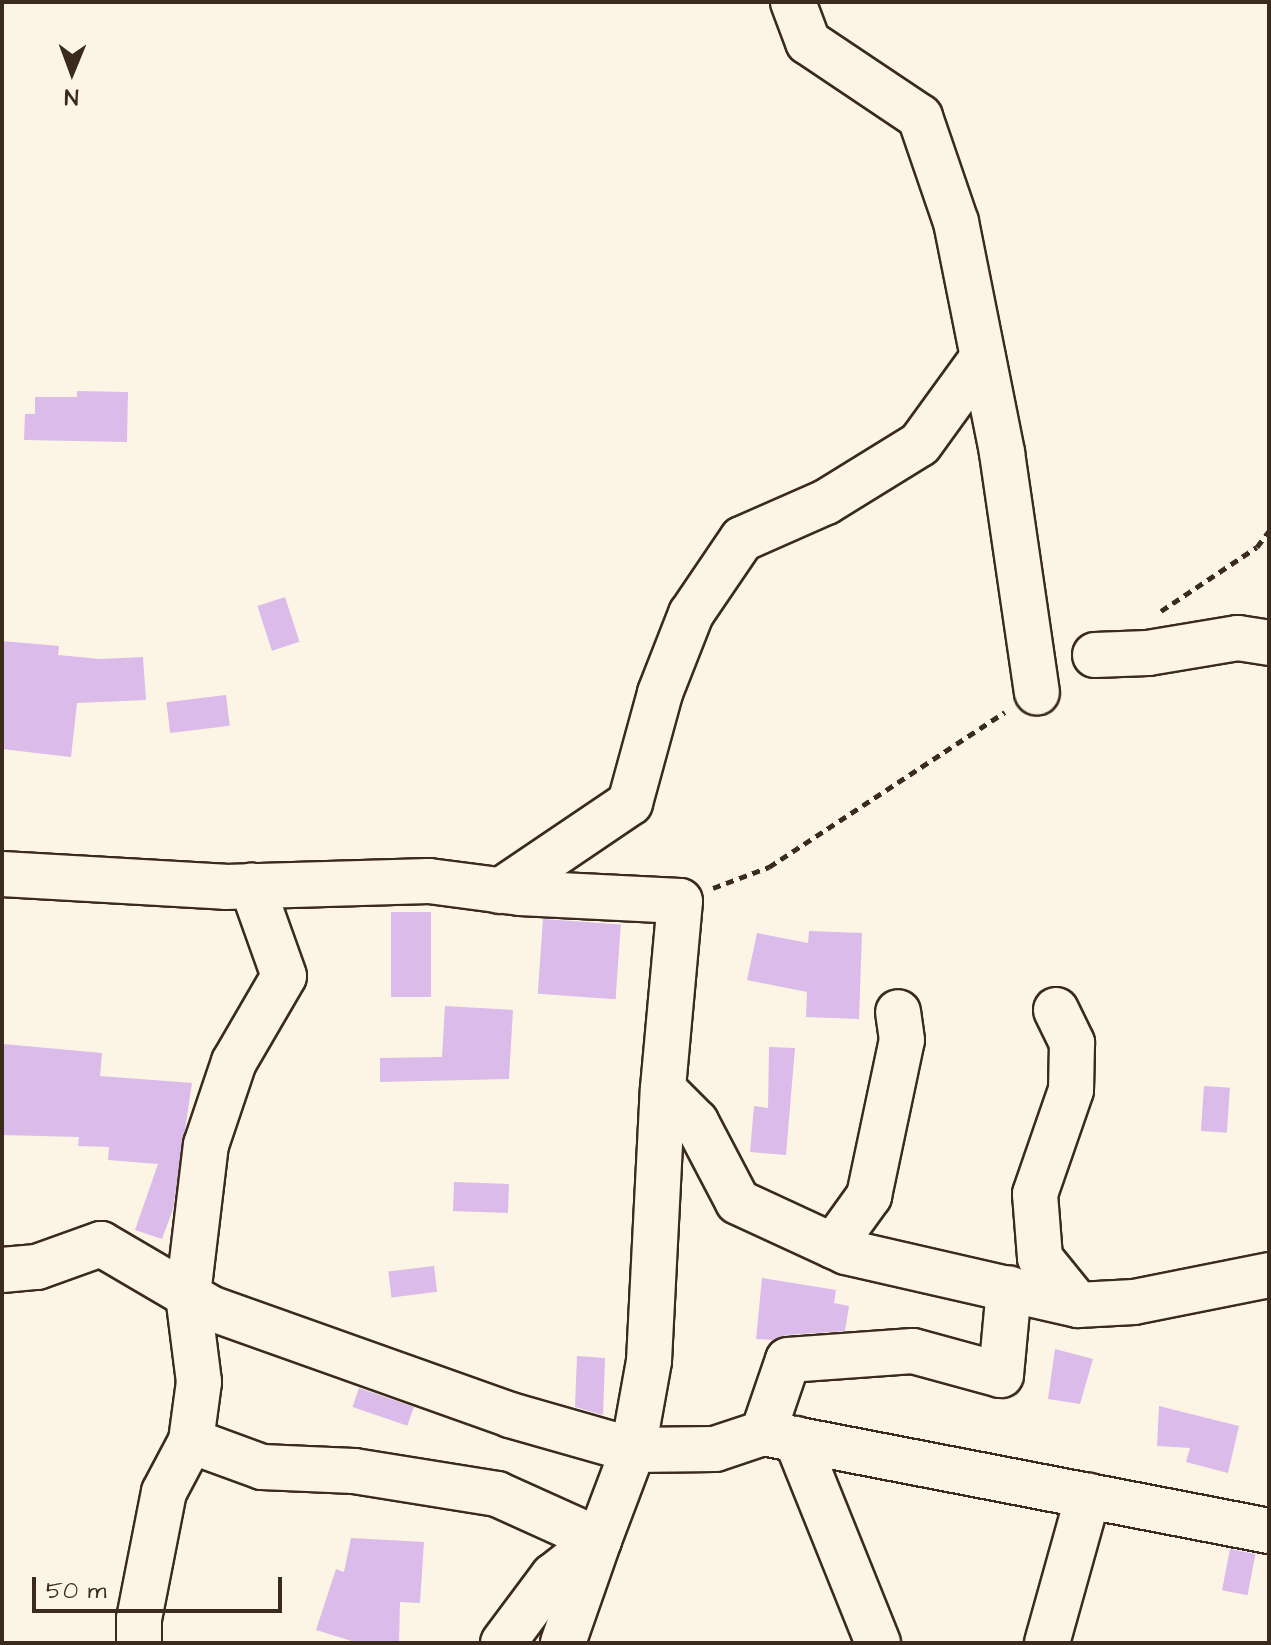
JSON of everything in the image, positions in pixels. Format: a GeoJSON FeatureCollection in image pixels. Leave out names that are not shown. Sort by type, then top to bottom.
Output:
{"type":"FeatureCollection","features":[{"type":"Feature","properties":{"kind":"street"},"geometry":{"type":"LineString","coordinates":[[793,2],[808,42],[920,117],[956,222],[1002,453],[1037,692]]}},
{"type":"Feature","properties":{"kind":"street"},"geometry":{"type":"LineString","coordinates":[[500,891],[630,803],[660,693],[691,614],[742,539],[826,502],[920,444],[983,357]]}},
{"type":"Feature","properties":{"kind":"street"},"geometry":{"type":"LineString","coordinates":[[1095,655],[1148,653],[1238,638],[1269,643]]}},
{"type":"Feature","properties":{"kind":"street"},"geometry":{"type":"LineString","coordinates":[[2,874],[252,886],[429,881],[500,891],[680,901],[663,1089],[649,1361],[633,1450],[563,1643]]}},
{"type":"Feature","properties":{"kind":"street"},"geometry":{"type":"LineString","coordinates":[[139,1643],[139,1619],[164,1492],[191,1441],[199,1382],[188,1295],[206,1145],[234,1062],[284,976],[252,886]]}},
{"type":"Feature","properties":{"kind":"street"},"geometry":{"type":"LineString","coordinates":[[1056,1010],[1072,1043],[1071,1090],[1035,1194],[1040,1258],[1078,1305]]}},
{"type":"Feature","properties":{"kind":"street"},"geometry":{"type":"LineString","coordinates":[[833,1246],[869,1196],[902,1040],[898,1012]]}},
{"type":"Feature","properties":{"kind":"street"},"geometry":{"type":"LineString","coordinates":[[663,1089],[696,1122],[738,1202],[846,1252],[1078,1305],[1134,1302],[1269,1275]]}},
{"type":"Feature","properties":{"kind":"street"},"geometry":{"type":"LineString","coordinates":[[2,1270],[37,1267],[101,1244],[210,1308],[510,1415],[633,1450],[715,1449],[780,1436],[1269,1531]]}},
{"type":"Feature","properties":{"kind":"street"},"geometry":{"type":"LineString","coordinates":[[878,1643],[780,1436],[788,1360],[913,1351],[1001,1375],[1009,1288]]}},
{"type":"Feature","properties":{"kind":"street"},"geometry":{"type":"LineString","coordinates":[[191,1441],[262,1467],[354,1471],[497,1494],[599,1540]]}},
{"type":"Feature","properties":{"kind":"street"},"geometry":{"type":"LineString","coordinates":[[1047,1643],[1088,1496]]}},
{"type":"Feature","properties":{"kind":"street"},"geometry":{"type":"LineString","coordinates":[[503,1643],[553,1576],[599,1540]]}},
{"type":"Feature","properties":{"kind":"path"},"geometry":{"type":"LineString","coordinates":[[1157,614],[1257,547],[1269,531]]}},
{"type":"Feature","properties":{"kind":"path"},"geometry":{"type":"LineString","coordinates":[[680,901],[769,867],[925,762],[1037,692]]}},
{"type":"Feature","properties":{"kind":"building"},"geometry":{"type":"Polygon","coordinates":[[[77,391],[128,392],[127,442],[24,440],[25,414],[35,414],[35,397],[77,397],[77,391]]]}},
{"type":"Feature","properties":{"kind":"building"},"geometry":{"type":"Polygon","coordinates":[[[285,597],[300,642],[272,651],[257,606],[285,597]]]}},
{"type":"Feature","properties":{"kind":"building"},"geometry":{"type":"Polygon","coordinates":[[[2,641],[59,646],[58,655],[100,659],[143,657],[146,700],[77,703],[71,757],[2,749],[2,641]]]}},
{"type":"Feature","properties":{"kind":"building"},"geometry":{"type":"Polygon","coordinates":[[[226,695],[230,726],[170,733],[166,702],[226,695]]]}},
{"type":"Feature","properties":{"kind":"building"},"geometry":{"type":"Polygon","coordinates":[[[391,912],[431,912],[431,997],[391,997],[391,912]]]}},
{"type":"Feature","properties":{"kind":"building"},"geometry":{"type":"Polygon","coordinates":[[[543,919],[621,924],[616,999],[538,994],[543,919]]]}},
{"type":"Feature","properties":{"kind":"building"},"geometry":{"type":"Polygon","coordinates":[[[809,931],[862,933],[859,1019],[806,1017],[807,992],[747,980],[757,933],[808,943],[809,931]]]}},
{"type":"Feature","properties":{"kind":"building"},"geometry":{"type":"Polygon","coordinates":[[[445,1006],[513,1010],[509,1079],[380,1082],[380,1058],[442,1057],[445,1006]]]}},
{"type":"Feature","properties":{"kind":"building"},"geometry":{"type":"Polygon","coordinates":[[[3,1044],[102,1053],[100,1076],[192,1083],[173,1209],[162,1239],[135,1230],[158,1164],[108,1160],[109,1147],[78,1146],[79,1137],[2,1135],[3,1044]]]}},
{"type":"Feature","properties":{"kind":"building"},"geometry":{"type":"Polygon","coordinates":[[[769,1047],[795,1048],[786,1155],[750,1152],[754,1106],[768,1108],[769,1047]]]}},
{"type":"Feature","properties":{"kind":"building"},"geometry":{"type":"Polygon","coordinates":[[[1204,1086],[1230,1088],[1227,1133],[1201,1131],[1204,1086]]]}},
{"type":"Feature","properties":{"kind":"building"},"geometry":{"type":"Polygon","coordinates":[[[454,1182],[509,1184],[508,1213],[453,1211],[454,1182]]]}},
{"type":"Feature","properties":{"kind":"building"},"geometry":{"type":"Polygon","coordinates":[[[434,1266],[437,1292],[392,1297],[388,1272],[434,1266]]]}},
{"type":"Feature","properties":{"kind":"building"},"geometry":{"type":"Polygon","coordinates":[[[762,1278],[836,1290],[834,1303],[849,1306],[845,1331],[786,1335],[773,1340],[756,1339],[762,1278]]]}},
{"type":"Feature","properties":{"kind":"building"},"geometry":{"type":"Polygon","coordinates":[[[1055,1349],[1093,1359],[1080,1404],[1048,1399],[1055,1349]]]}},
{"type":"Feature","properties":{"kind":"building"},"geometry":{"type":"Polygon","coordinates":[[[577,1356],[605,1358],[603,1415],[575,1407],[577,1356]]]}},
{"type":"Feature","properties":{"kind":"building"},"geometry":{"type":"Polygon","coordinates":[[[359,1388],[414,1407],[407,1426],[352,1407],[359,1388]]]}},
{"type":"Feature","properties":{"kind":"building"},"geometry":{"type":"Polygon","coordinates":[[[1159,1406],[1239,1426],[1228,1473],[1186,1462],[1190,1448],[1157,1446],[1159,1406]]]}},
{"type":"Feature","properties":{"kind":"building"},"geometry":{"type":"Polygon","coordinates":[[[351,1538],[424,1542],[420,1603],[400,1602],[399,1643],[358,1643],[316,1630],[336,1569],[344,1572],[351,1538]]]}},
{"type":"Feature","properties":{"kind":"building"},"geometry":{"type":"Polygon","coordinates":[[[1230,1549],[1256,1554],[1248,1595],[1222,1590],[1230,1549]]]}}]}
